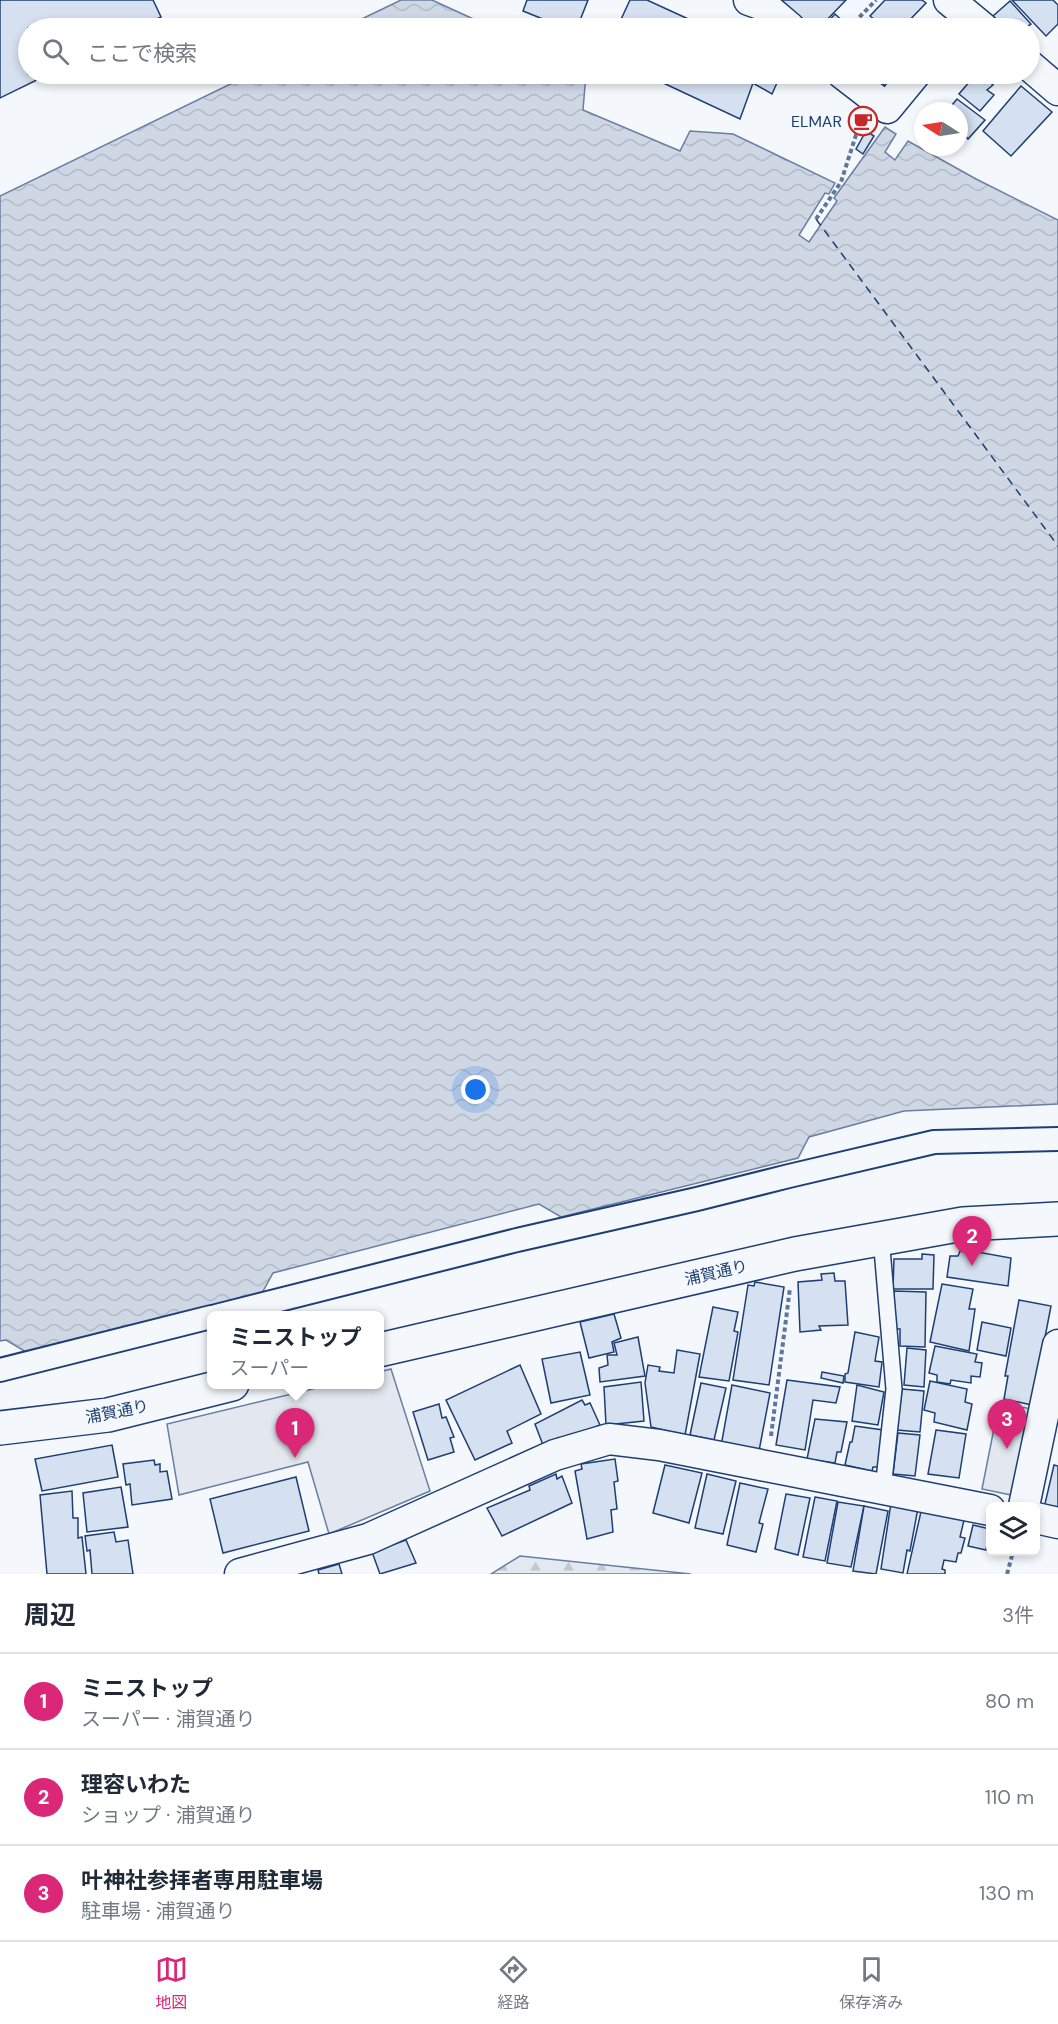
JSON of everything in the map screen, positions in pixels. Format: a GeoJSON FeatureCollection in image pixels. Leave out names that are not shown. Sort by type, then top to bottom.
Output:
{"type":"FeatureCollection","features":[{"type":"Feature","properties":{"kind":"main road","name":"浦賀通り"},"geometry":{"type":"LineString","coordinates":[[384,1349],[795,1254],[963,1224],[1058,1219]]}},
{"type":"Feature","properties":{"kind":"main road","name":"浦賀通り"},"geometry":{"type":"LineString","coordinates":[[0,1428],[108,1415],[212,1389]]}},
{"type":"Feature","properties":{"kind":"street"},"geometry":{"type":"LineString","coordinates":[[749,0],[763,5],[778,18]]}},
{"type":"Feature","properties":{"kind":"street"},"geometry":{"type":"LineString","coordinates":[[1040,75],[1058,90]]}},
{"type":"Feature","properties":{"kind":"street"},"geometry":{"type":"LineString","coordinates":[[856,84],[887,108],[907,84]]}},
{"type":"Feature","properties":{"kind":"street"},"geometry":{"type":"LineString","coordinates":[[236,1311],[517,1240],[934,1142],[1058,1139]]}},
{"type":"Feature","properties":{"kind":"street"},"geometry":{"type":"LineString","coordinates":[[0,1370],[207,1318]]}},
{"type":"Feature","properties":{"kind":"street"},"geometry":{"type":"LineString","coordinates":[[1025,1502],[1058,1345]]}},
{"type":"Feature","properties":{"kind":"street"},"geometry":{"type":"LineString","coordinates":[[240,1574],[368,1539],[555,1455],[609,1439],[659,1445],[986,1509]]}},
{"type":"Feature","properties":{"kind":"street"},"geometry":{"type":"LineString","coordinates":[[1040,1519],[1058,1523]]}},
{"type":"Feature","properties":{"kind":"lane"},"geometry":{"type":"LineString","coordinates":[[880,1238],[894,1389],[883,1489]]}},
{"type":"Feature","properties":{"kind":"path"},"geometry":{"type":"LineString","coordinates":[[859,18],[876,0]]}},
{"type":"Feature","properties":{"kind":"path"},"geometry":{"type":"LineString","coordinates":[[816,219],[841,182],[856,135],[887,108]]}},
{"type":"Feature","properties":{"kind":"path"},"geometry":{"type":"LineString","coordinates":[[767,1466],[795,1254]]}},
{"type":"Feature","properties":{"kind":"path"},"geometry":{"type":"LineString","coordinates":[[1007,1574],[1012,1556]]}},
{"type":"Feature","properties":{"kind":"green space"},"geometry":{"type":"Polygon","coordinates":[[[520,1556],[691,1574],[491,1574],[520,1556]]]}},
{"type":"Feature","properties":{"kind":"shaded area"},"geometry":{"type":"Polygon","coordinates":[[[391,1369],[430,1491],[329,1534],[308,1462],[179,1495],[167,1424],[312,1389],[384,1389],[384,1371],[391,1369]]]}},
{"type":"Feature","properties":{"kind":"shaded area"},"geometry":{"type":"Polygon","coordinates":[[[999,1403],[1032,1409],[1016,1496],[982,1489],[999,1403]]]}},
{"type":"Feature","properties":{"kind":"water"},"geometry":{"type":"Polygon","coordinates":[[[401,0],[432,0],[471,18],[364,18],[401,0]]]}},
{"type":"Feature","properties":{"kind":"water"},"geometry":{"type":"Polygon","coordinates":[[[230,84],[585,84],[583,110],[680,151],[690,131],[733,134],[835,183],[829,194],[825,193],[799,235],[809,242],[837,201],[834,198],[885,127],[896,134],[885,152],[895,160],[908,141],[914,144],[914,156],[935,156],[1058,220],[1058,1104],[904,1111],[809,1137],[798,1158],[561,1217],[539,1204],[273,1273],[262,1293],[26,1352],[6,1340],[0,1341],[0,196],[230,84]]]}},
{"type":"Feature","properties":{"kind":"building"},"geometry":{"type":"Polygon","coordinates":[[[0,0],[153,0],[161,17],[159,18],[18,18],[18,84],[29,84],[0,98],[0,0]]]}},
{"type":"Feature","properties":{"kind":"building"},"geometry":{"type":"Polygon","coordinates":[[[527,0],[588,0],[581,18],[540,18],[523,11],[527,0]]]}},
{"type":"Feature","properties":{"kind":"building"},"geometry":{"type":"Polygon","coordinates":[[[630,0],[647,0],[686,18],[622,18],[630,0]]]}},
{"type":"Feature","properties":{"kind":"building"},"geometry":{"type":"Polygon","coordinates":[[[781,0],[846,0],[829,18],[801,18],[781,0]]]}},
{"type":"Feature","properties":{"kind":"building"},"geometry":{"type":"Polygon","coordinates":[[[885,0],[922,0],[926,3],[912,18],[872,18],[870,16],[885,0]]]}},
{"type":"Feature","properties":{"kind":"building"},"geometry":{"type":"Polygon","coordinates":[[[1012,0],[1053,0],[1058,5],[1058,24],[1046,36],[1040,30],[1040,18],[1029,18],[1012,0]]]}},
{"type":"Feature","properties":{"kind":"building"},"geometry":{"type":"Polygon","coordinates":[[[1010,1],[1026,18],[995,18],[993,16],[1010,1]]]}},
{"type":"Feature","properties":{"kind":"building"},"geometry":{"type":"Polygon","coordinates":[[[665,84],[753,84],[740,119],[665,84]]]}},
{"type":"Feature","properties":{"kind":"building"},"geometry":{"type":"Polygon","coordinates":[[[755,84],[776,84],[772,94],[755,84]]]}},
{"type":"Feature","properties":{"kind":"building"},"geometry":{"type":"Polygon","coordinates":[[[883,84],[894,84],[889,89],[883,84]]]}},
{"type":"Feature","properties":{"kind":"building"},"geometry":{"type":"Polygon","coordinates":[[[968,84],[993,85],[987,90],[994,95],[980,111],[959,94],[968,84]]]}},
{"type":"Feature","properties":{"kind":"building"},"geometry":{"type":"Polygon","coordinates":[[[1021,86],[1052,112],[1011,156],[983,131],[1021,86]]]}},
{"type":"Feature","properties":{"kind":"building"},"geometry":{"type":"Polygon","coordinates":[[[968,107],[985,120],[968,139],[968,107]]]}},
{"type":"Feature","properties":{"kind":"building"},"geometry":{"type":"Polygon","coordinates":[[[866,131],[874,136],[863,154],[856,149],[866,131]]]}},
{"type":"Feature","properties":{"kind":"building"},"geometry":{"type":"Polygon","coordinates":[[[961,1249],[1011,1258],[1008,1286],[947,1277],[950,1256],[958,1256],[961,1249]]]}},
{"type":"Feature","properties":{"kind":"building"},"geometry":{"type":"Polygon","coordinates":[[[922,1254],[934,1255],[933,1289],[893,1289],[894,1259],[922,1259],[922,1254]]]}},
{"type":"Feature","properties":{"kind":"building"},"geometry":{"type":"Polygon","coordinates":[[[834,1273],[835,1281],[845,1281],[848,1325],[819,1326],[821,1330],[800,1332],[798,1282],[822,1280],[821,1274],[834,1273]]]}},
{"type":"Feature","properties":{"kind":"building"},"geometry":{"type":"Polygon","coordinates":[[[755,1282],[784,1287],[769,1385],[733,1380],[748,1285],[754,1286],[755,1282]]]}},
{"type":"Feature","properties":{"kind":"building"},"geometry":{"type":"Polygon","coordinates":[[[942,1284],[973,1289],[969,1309],[975,1309],[969,1351],[930,1342],[942,1284]]]}},
{"type":"Feature","properties":{"kind":"building"},"geometry":{"type":"Polygon","coordinates":[[[894,1291],[926,1292],[925,1347],[900,1346],[900,1329],[895,1329],[894,1291]]]}},
{"type":"Feature","properties":{"kind":"building"},"geometry":{"type":"Polygon","coordinates":[[[1019,1300],[1051,1306],[1032,1405],[1004,1399],[1008,1376],[1005,1376],[1019,1300]]]}},
{"type":"Feature","properties":{"kind":"building"},"geometry":{"type":"Polygon","coordinates":[[[713,1307],[738,1312],[734,1331],[738,1332],[729,1381],[699,1377],[713,1307]]]}},
{"type":"Feature","properties":{"kind":"building"},"geometry":{"type":"Polygon","coordinates":[[[614,1314],[621,1338],[612,1342],[614,1352],[589,1358],[580,1322],[614,1314]]]}},
{"type":"Feature","properties":{"kind":"building"},"geometry":{"type":"Polygon","coordinates":[[[982,1322],[1011,1328],[1006,1356],[977,1350],[982,1322]]]}},
{"type":"Feature","properties":{"kind":"building"},"geometry":{"type":"Polygon","coordinates":[[[855,1332],[879,1337],[875,1361],[882,1362],[879,1387],[845,1382],[855,1332]]]}},
{"type":"Feature","properties":{"kind":"building"},"geometry":{"type":"Polygon","coordinates":[[[638,1337],[645,1376],[600,1382],[599,1368],[608,1365],[607,1355],[617,1355],[614,1343],[638,1337]]]}},
{"type":"Feature","properties":{"kind":"building"},"geometry":{"type":"Polygon","coordinates":[[[935,1346],[977,1354],[975,1362],[982,1363],[980,1377],[971,1376],[971,1383],[951,1380],[950,1384],[937,1382],[937,1375],[929,1373],[935,1346]]]}},
{"type":"Feature","properties":{"kind":"building"},"geometry":{"type":"Polygon","coordinates":[[[907,1348],[926,1350],[924,1387],[904,1385],[907,1348]]]}},
{"type":"Feature","properties":{"kind":"building"},"geometry":{"type":"Polygon","coordinates":[[[677,1350],[700,1354],[685,1435],[651,1427],[645,1383],[648,1365],[660,1367],[659,1371],[674,1373],[677,1350]]]}},
{"type":"Feature","properties":{"kind":"building"},"geometry":{"type":"Polygon","coordinates":[[[580,1352],[590,1395],[551,1403],[542,1359],[580,1352]]]}},
{"type":"Feature","properties":{"kind":"building"},"geometry":{"type":"Polygon","coordinates":[[[520,1365],[541,1414],[507,1431],[512,1443],[475,1460],[446,1400],[520,1365]]]}},
{"type":"Feature","properties":{"kind":"building"},"geometry":{"type":"Polygon","coordinates":[[[822,1372],[844,1376],[843,1383],[821,1378],[822,1372]]]}},
{"type":"Feature","properties":{"kind":"building"},"geometry":{"type":"Polygon","coordinates":[[[787,1380],[840,1387],[836,1403],[813,1400],[805,1450],[776,1445],[787,1380]]]}},
{"type":"Feature","properties":{"kind":"building"},"geometry":{"type":"Polygon","coordinates":[[[930,1381],[967,1389],[965,1402],[972,1404],[967,1430],[934,1422],[935,1413],[924,1410],[930,1381]]]}},
{"type":"Feature","properties":{"kind":"building"},"geometry":{"type":"Polygon","coordinates":[[[641,1382],[644,1421],[606,1425],[604,1387],[641,1382]]]}},
{"type":"Feature","properties":{"kind":"building"},"geometry":{"type":"Polygon","coordinates":[[[701,1383],[726,1388],[714,1440],[690,1435],[701,1383]]]}},
{"type":"Feature","properties":{"kind":"building"},"geometry":{"type":"Polygon","coordinates":[[[732,1385],[770,1393],[759,1451],[721,1446],[732,1385]]]}},
{"type":"Feature","properties":{"kind":"building"},"geometry":{"type":"Polygon","coordinates":[[[857,1385],[884,1392],[878,1425],[852,1421],[857,1385]]]}},
{"type":"Feature","properties":{"kind":"building"},"geometry":{"type":"Polygon","coordinates":[[[902,1389],[924,1391],[920,1432],[897,1430],[902,1389]]]}},
{"type":"Feature","properties":{"kind":"building"},"geometry":{"type":"Polygon","coordinates":[[[582,1400],[585,1405],[590,1403],[600,1425],[558,1443],[558,1438],[543,1445],[535,1424],[582,1400]]]}},
{"type":"Feature","properties":{"kind":"building"},"geometry":{"type":"Polygon","coordinates":[[[439,1404],[442,1418],[446,1417],[454,1437],[450,1438],[454,1452],[428,1460],[413,1412],[439,1404]]]}},
{"type":"Feature","properties":{"kind":"building"},"geometry":{"type":"Polygon","coordinates":[[[815,1419],[847,1422],[841,1452],[837,1452],[835,1463],[807,1459],[815,1419]]]}},
{"type":"Feature","properties":{"kind":"building"},"geometry":{"type":"Polygon","coordinates":[[[855,1426],[883,1430],[878,1467],[873,1467],[872,1471],[845,1465],[855,1426]]]}},
{"type":"Feature","properties":{"kind":"building"},"geometry":{"type":"Polygon","coordinates":[[[936,1430],[966,1434],[959,1478],[928,1474],[936,1430]]]}},
{"type":"Feature","properties":{"kind":"building"},"geometry":{"type":"Polygon","coordinates":[[[898,1433],[920,1435],[915,1476],[893,1474],[898,1433]]]}},
{"type":"Feature","properties":{"kind":"building"},"geometry":{"type":"Polygon","coordinates":[[[112,1445],[118,1477],[42,1491],[35,1459],[112,1445]]]}},
{"type":"Feature","properties":{"kind":"building"},"geometry":{"type":"Polygon","coordinates":[[[615,1459],[618,1481],[614,1482],[617,1509],[611,1510],[613,1532],[587,1539],[575,1471],[582,1469],[581,1464],[615,1459]]]}},
{"type":"Feature","properties":{"kind":"building"},"geometry":{"type":"Polygon","coordinates":[[[154,1460],[155,1465],[160,1464],[160,1472],[167,1471],[172,1499],[132,1505],[130,1484],[126,1485],[123,1464],[154,1460]]]}},
{"type":"Feature","properties":{"kind":"building"},"geometry":{"type":"Polygon","coordinates":[[[665,1465],[702,1473],[689,1523],[653,1513],[665,1465]]]}},
{"type":"Feature","properties":{"kind":"building"},"geometry":{"type":"Polygon","coordinates":[[[1054,1465],[1058,1466],[1058,1510],[1044,1508],[1054,1465]]]}},
{"type":"Feature","properties":{"kind":"building"},"geometry":{"type":"Polygon","coordinates":[[[556,1474],[557,1479],[562,1476],[572,1503],[502,1536],[487,1508],[530,1490],[529,1486],[556,1474]]]}},
{"type":"Feature","properties":{"kind":"building"},"geometry":{"type":"Polygon","coordinates":[[[707,1474],[736,1481],[723,1534],[695,1528],[707,1474]]]}},
{"type":"Feature","properties":{"kind":"building"},"geometry":{"type":"Polygon","coordinates":[[[296,1477],[309,1531],[223,1553],[210,1499],[296,1477]]]}},
{"type":"Feature","properties":{"kind":"building"},"geometry":{"type":"Polygon","coordinates":[[[740,1483],[768,1489],[759,1523],[763,1524],[756,1552],[727,1545],[740,1483]]]}},
{"type":"Feature","properties":{"kind":"building"},"geometry":{"type":"Polygon","coordinates":[[[121,1487],[128,1527],[87,1532],[83,1493],[121,1487]]]}},
{"type":"Feature","properties":{"kind":"building"},"geometry":{"type":"Polygon","coordinates":[[[72,1491],[73,1518],[78,1518],[78,1538],[82,1537],[86,1574],[47,1574],[40,1495],[72,1491]]]}},
{"type":"Feature","properties":{"kind":"building"},"geometry":{"type":"Polygon","coordinates":[[[786,1494],[810,1498],[798,1555],[775,1549],[786,1494]]]}},
{"type":"Feature","properties":{"kind":"building"},"geometry":{"type":"Polygon","coordinates":[[[815,1497],[837,1501],[825,1561],[803,1557],[815,1497]]]}},
{"type":"Feature","properties":{"kind":"building"},"geometry":{"type":"Polygon","coordinates":[[[838,1502],[864,1506],[851,1567],[827,1563],[838,1502]]]}},
{"type":"Feature","properties":{"kind":"building"},"geometry":{"type":"Polygon","coordinates":[[[891,1503],[918,1508],[910,1551],[907,1550],[903,1573],[881,1569],[891,1503]]]}},
{"type":"Feature","properties":{"kind":"building"},"geometry":{"type":"Polygon","coordinates":[[[864,1506],[888,1511],[876,1574],[853,1571],[864,1506]]]}},
{"type":"Feature","properties":{"kind":"building"},"geometry":{"type":"Polygon","coordinates":[[[922,1507],[965,1516],[960,1537],[965,1538],[961,1553],[958,1553],[956,1562],[944,1560],[942,1569],[945,1570],[945,1574],[907,1574],[922,1507]]]}},
{"type":"Feature","properties":{"kind":"building"},"geometry":{"type":"Polygon","coordinates":[[[973,1525],[986,1528],[986,1550],[968,1546],[973,1525]]]}},
{"type":"Feature","properties":{"kind":"building"},"geometry":{"type":"Polygon","coordinates":[[[114,1532],[116,1542],[128,1540],[133,1574],[92,1574],[90,1550],[87,1551],[85,1536],[114,1532]]]}},
{"type":"Feature","properties":{"kind":"building"},"geometry":{"type":"Polygon","coordinates":[[[406,1540],[416,1563],[380,1574],[372,1552],[406,1540]]]}},
{"type":"Feature","properties":{"kind":"building"},"geometry":{"type":"Polygon","coordinates":[[[339,1564],[342,1574],[319,1574],[318,1570],[339,1564]]]}},
{"type":"Feature","properties":{"kind":"ferry route"},"geometry":{"type":"LineString","coordinates":[[816,219],[1058,546]]}},
{"type":"Feature","properties":{"kind":"place","name":"ELMAR"},"geometry":{"type":"Point","coordinates":[863,121]}},
{"type":"Feature","properties":{"kind":"place","name":"理容いわた"},"geometry":{"type":"Point","coordinates":[972,1266]}},
{"type":"Feature","properties":{"kind":"place","name":"叶神社参拝者専用駐車場"},"geometry":{"type":"Point","coordinates":[1007,1449]}},
{"type":"Feature","properties":{"kind":"place","name":"ミニストップ"},"geometry":{"type":"Point","coordinates":[295,1458]}}]}
